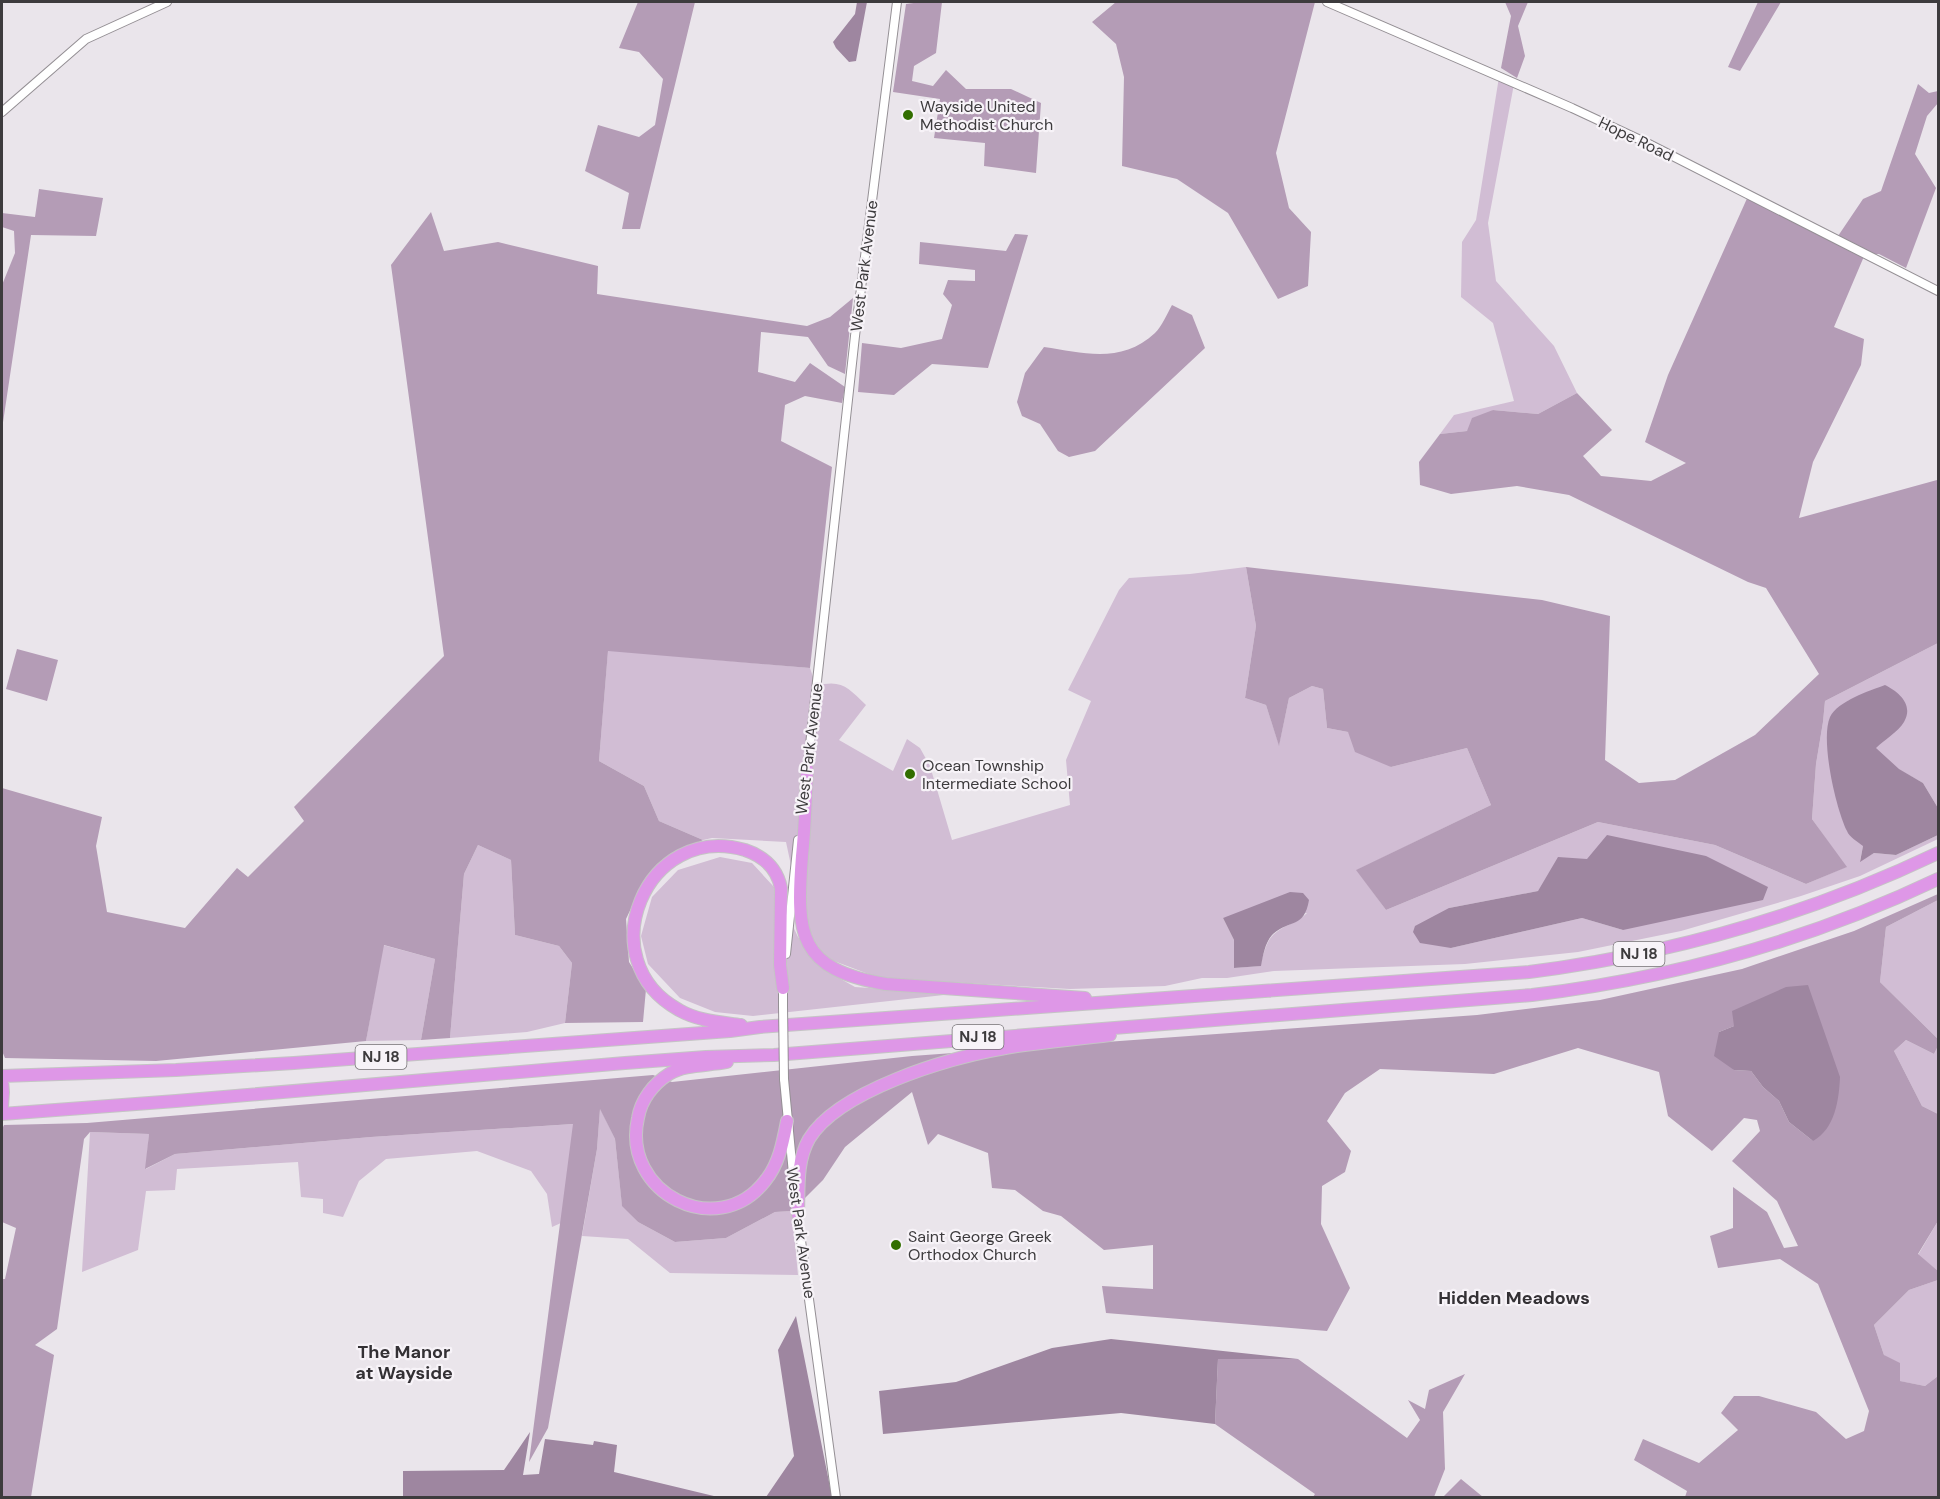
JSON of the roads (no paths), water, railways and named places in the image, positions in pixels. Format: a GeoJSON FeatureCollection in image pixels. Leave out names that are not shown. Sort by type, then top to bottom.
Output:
{"type":"FeatureCollection","features":[{"type":"Feature","properties":{"kind":"highway"},"geometry":{"type":"LineString","coordinates":[[807,769],[800,918],[809,944],[828,965],[854,977],[886,984],[1119,1001]]}},
{"type":"Feature","properties":{"kind":"highway"},"geometry":{"type":"LineString","coordinates":[[760,1027],[717,1022],[692,1016],[669,1004],[651,986],[637,960],[633,932],[638,904],[652,880],[676,858],[705,848],[722,846],[738,849],[764,860],[774,870],[781,888],[780,965],[783,988]]}},
{"type":"Feature","properties":{"kind":"highway","name":"NJ 18"},"geometry":{"type":"LineString","coordinates":[[2,1078],[294,1063],[1517,973],[1611,960],[1675,947],[1769,921],[1848,893],[1938,853]]}},
{"type":"Feature","properties":{"kind":"highway","name":"NJ 18"},"geometry":{"type":"LineString","coordinates":[[2,1114],[625,1063],[758,1055],[1566,991],[1634,980],[1773,944],[1854,915],[1938,879]]}},
{"type":"Feature","properties":{"kind":"highway"},"geometry":{"type":"LineString","coordinates":[[798,1215],[800,1166],[806,1145],[813,1133],[833,1113],[885,1085],[941,1064],[998,1049],[1228,1019]]}},
{"type":"Feature","properties":{"kind":"highway"},"geometry":{"type":"LineString","coordinates":[[758,1055],[679,1070],[667,1075],[656,1084],[644,1101],[636,1128],[636,1144],[642,1166],[659,1190],[680,1203],[702,1208],[732,1204],[753,1194],[766,1180],[779,1155],[787,1121]]}},
{"type":"Feature","properties":{"kind":"highway"},"geometry":{"type":"LineString","coordinates":[[2,1078],[2,1107]]}},
{"type":"Feature","properties":{"kind":"street"},"geometry":{"type":"LineString","coordinates":[[2,112],[86,39],[167,2]]}},
{"type":"Feature","properties":{"kind":"street","name":"West Park Avenue"},"geometry":{"type":"LineString","coordinates":[[836,1497],[787,1121],[783,988],[789,912],[856,327],[897,2]]}},
{"type":"Feature","properties":{"kind":"street","name":"Hope Road"},"geometry":{"type":"LineString","coordinates":[[1327,2],[1647,143],[1938,291]]}},
{"type":"Feature","properties":{"kind":"place","name":"Wayside United Methodist Church"},"geometry":{"type":"Point","coordinates":[908,115]}},
{"type":"Feature","properties":{"kind":"place","name":"Ocean Township Intermediate School"},"geometry":{"type":"Point","coordinates":[910,774]}},
{"type":"Feature","properties":{"kind":"place","name":"Saint George Greek Orthodox Church"},"geometry":{"type":"Point","coordinates":[896,1245]}},
{"type":"Feature","properties":{"kind":"district","name":"Hidden Meadows"},"geometry":{"type":"Point","coordinates":[1514,1298]}},
{"type":"Feature","properties":{"kind":"district","name":"The Manor at Wayside"},"geometry":{"type":"Point","coordinates":[404,1362]}}]}
